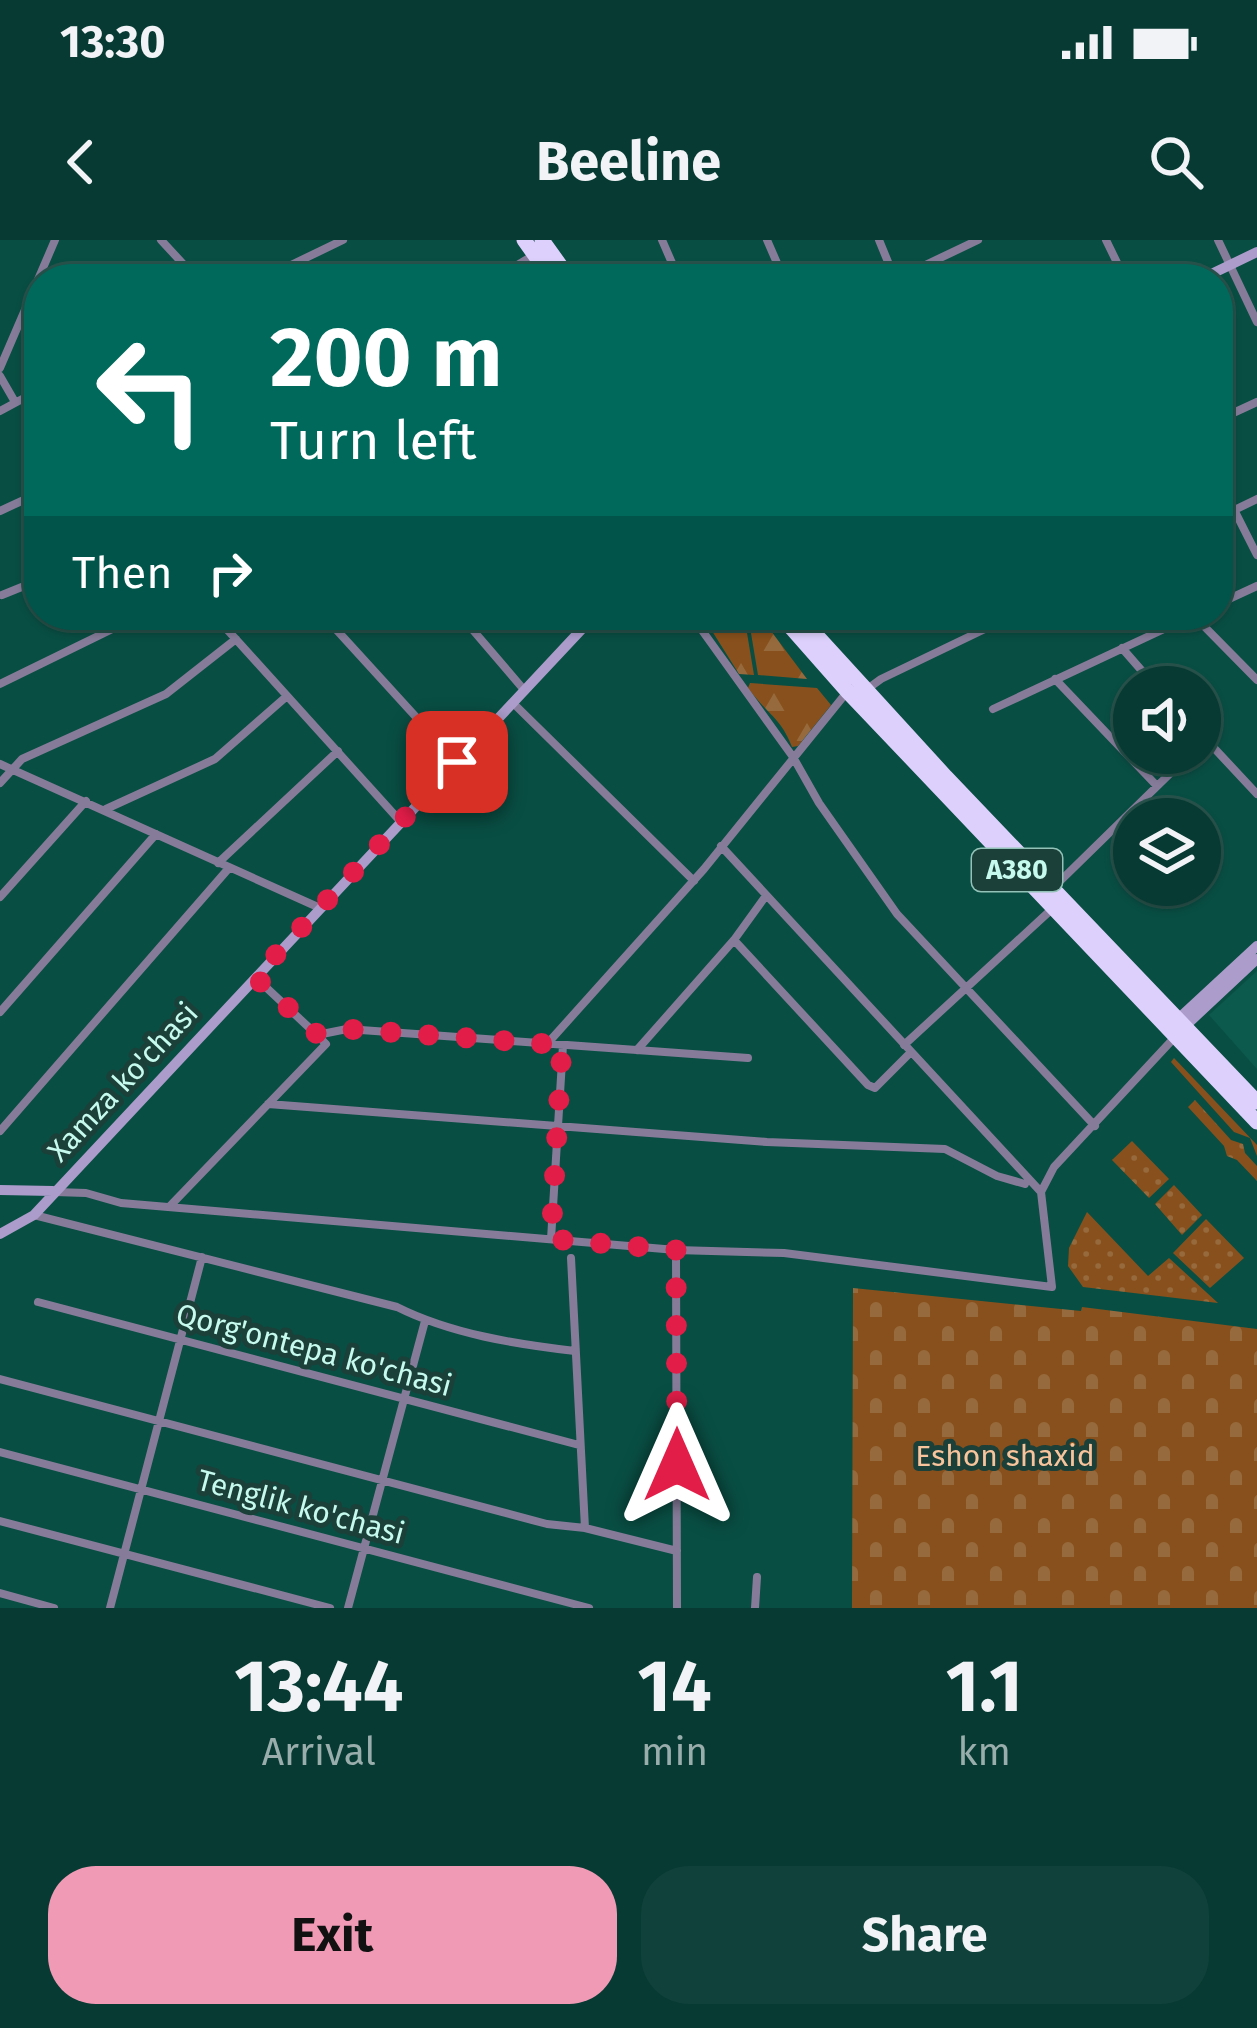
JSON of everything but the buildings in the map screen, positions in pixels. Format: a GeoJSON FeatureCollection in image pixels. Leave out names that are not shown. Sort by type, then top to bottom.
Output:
{"type":"FeatureCollection","features":[{"type":"Feature","properties":{"kind":"highway"},"geometry":{"type":"LineString","coordinates":[[524,240],[538,247]]}},
{"type":"Feature","properties":{"kind":"highway","name":"A380"},"geometry":{"type":"LineString","coordinates":[[795,630],[1053,888],[1257,1122]]}},
{"type":"Feature","properties":{"kind":"highway","name":"A380"},"geometry":{"type":"LineString","coordinates":[[809,630],[856,691],[1053,908],[1257,1102]]}},
{"type":"Feature","properties":{"kind":"street"},"geometry":{"type":"LineString","coordinates":[[160,240],[182,264]]}},
{"type":"Feature","properties":{"kind":"street"},"geometry":{"type":"LineString","coordinates":[[293,264],[343,240]]}},
{"type":"Feature","properties":{"kind":"street"},"geometry":{"type":"LineString","coordinates":[[928,264],[978,240]]}},
{"type":"Feature","properties":{"kind":"street"},"geometry":{"type":"LineString","coordinates":[[1233,273],[1257,322]]}},
{"type":"Feature","properties":{"kind":"street"},"geometry":{"type":"LineString","coordinates":[[15,402],[0,372],[24,314]]}},
{"type":"Feature","properties":{"kind":"street"},"geometry":{"type":"LineString","coordinates":[[0,411],[24,398]]}},
{"type":"Feature","properties":{"kind":"street"},"geometry":{"type":"LineString","coordinates":[[1233,514],[1257,555]]}},
{"type":"Feature","properties":{"kind":"street"},"geometry":{"type":"LineString","coordinates":[[0,684],[110,630]]}},
{"type":"Feature","properties":{"kind":"street"},"geometry":{"type":"LineString","coordinates":[[228,630],[400,822]]}},
{"type":"Feature","properties":{"kind":"street"},"geometry":{"type":"LineString","coordinates":[[337,630],[457,762]]}},
{"type":"Feature","properties":{"kind":"street"},"geometry":{"type":"LineString","coordinates":[[473,630],[525,691]]}},
{"type":"Feature","properties":{"kind":"street","name":"Xamza ko'chasi"},"geometry":{"type":"LineString","coordinates":[[34,1216],[579,630]]}},
{"type":"Feature","properties":{"kind":"street"},"geometry":{"type":"LineString","coordinates":[[702,630],[897,914],[1095,1126]]}},
{"type":"Feature","properties":{"kind":"street"},"geometry":{"type":"LineString","coordinates":[[547,1043],[694,880],[793,757],[856,691],[983,630]]}},
{"type":"Feature","properties":{"kind":"street"},"geometry":{"type":"LineString","coordinates":[[993,709],[1162,630]]}},
{"type":"Feature","properties":{"kind":"street"},"geometry":{"type":"LineString","coordinates":[[1209,630],[1257,680]]}},
{"type":"Feature","properties":{"kind":"street"},"geometry":{"type":"LineString","coordinates":[[0,783],[22,759],[166,694],[236,639]]}},
{"type":"Feature","properties":{"kind":"street"},"geometry":{"type":"LineString","coordinates":[[1122,649],[1137,666]]}},
{"type":"Feature","properties":{"kind":"street"},"geometry":{"type":"LineString","coordinates":[[1055,680],[1157,786]]}},
{"type":"Feature","properties":{"kind":"street"},"geometry":{"type":"LineString","coordinates":[[105,810],[214,759],[287,695]]}},
{"type":"Feature","properties":{"kind":"street"},"geometry":{"type":"LineString","coordinates":[[513,703],[694,880]]}},
{"type":"Feature","properties":{"kind":"street"},"geometry":{"type":"LineString","coordinates":[[218,863],[338,752]]}},
{"type":"Feature","properties":{"kind":"street"},"geometry":{"type":"LineString","coordinates":[[1221,758],[1257,794]]}},
{"type":"Feature","properties":{"kind":"street"},"geometry":{"type":"LineString","coordinates":[[0,764],[320,908]]}},
{"type":"Feature","properties":{"kind":"street"},"geometry":{"type":"LineString","coordinates":[[1053,888],[1169,774]]}},
{"type":"Feature","properties":{"kind":"street"},"geometry":{"type":"LineString","coordinates":[[0,897],[86,801]]}},
{"type":"Feature","properties":{"kind":"street"},"geometry":{"type":"LineString","coordinates":[[0,1012],[156,833]]}},
{"type":"Feature","properties":{"kind":"street"},"geometry":{"type":"LineString","coordinates":[[722,846],[1030,1185]]}},
{"type":"Feature","properties":{"kind":"street"},"geometry":{"type":"LineString","coordinates":[[0,1131],[229,868]]}},
{"type":"Feature","properties":{"kind":"street"},"geometry":{"type":"LineString","coordinates":[[638,1050],[766,897]]}},
{"type":"Feature","properties":{"kind":"street"},"geometry":{"type":"LineString","coordinates":[[734,940],[875,1088],[965,988],[1053,908]]}},
{"type":"Feature","properties":{"kind":"street"},"geometry":{"type":"LineString","coordinates":[[0,1190],[676,1250],[784,1253],[1052,1287],[1041,1192],[1054,1167],[1095,1126],[1177,1027],[1257,946]]}},
{"type":"Feature","properties":{"kind":"street"},"geometry":{"type":"LineString","coordinates":[[1177,1027],[1257,959]]}},
{"type":"Feature","properties":{"kind":"street"},"geometry":{"type":"LineString","coordinates":[[169,1207],[326,1044],[255,977]]}},
{"type":"Feature","properties":{"kind":"street"},"geometry":{"type":"LineString","coordinates":[[317,1034],[347,1029],[748,1058]]}},
{"type":"Feature","properties":{"kind":"street"},"geometry":{"type":"LineString","coordinates":[[551,1239],[562,1045]]}},
{"type":"Feature","properties":{"kind":"street"},"geometry":{"type":"LineString","coordinates":[[268,1104],[558,1128],[945,1149],[1041,1192]]}},
{"type":"Feature","properties":{"kind":"street"},"geometry":{"type":"LineString","coordinates":[[0,1234],[34,1216],[397,1307],[424,1321],[575,1351]]}},
{"type":"Feature","properties":{"kind":"street"},"geometry":{"type":"LineString","coordinates":[[676,1250],[677,1608]]}},
{"type":"Feature","properties":{"kind":"street"},"geometry":{"type":"LineString","coordinates":[[110,1608],[202,1257]]}},
{"type":"Feature","properties":{"kind":"street"},"geometry":{"type":"LineString","coordinates":[[572,1258],[585,1528]]}},
{"type":"Feature","properties":{"kind":"street","name":"Qorg'ontepa ko'chasi"},"geometry":{"type":"LineString","coordinates":[[38,1302],[579,1445]]}},
{"type":"Feature","properties":{"kind":"street"},"geometry":{"type":"LineString","coordinates":[[348,1608],[424,1321]]}},
{"type":"Feature","properties":{"kind":"street"},"geometry":{"type":"LineString","coordinates":[[0,1379],[547,1524],[585,1528],[677,1551]]}},
{"type":"Feature","properties":{"kind":"street","name":"Tenglik ko'chasi"},"geometry":{"type":"LineString","coordinates":[[0,1452],[590,1608]]}},
{"type":"Feature","properties":{"kind":"street"},"geometry":{"type":"LineString","coordinates":[[0,1521],[330,1608]]}},
{"type":"Feature","properties":{"kind":"street"},"geometry":{"type":"LineString","coordinates":[[755,1608],[757,1576]]}},
{"type":"Feature","properties":{"kind":"street"},"geometry":{"type":"LineString","coordinates":[[0,1593],[54,1608]]}},
{"type":"Feature","properties":{"kind":"shaded area"},"geometry":{"type":"Polygon","coordinates":[[[1257,971],[1257,1069],[1209,1015],[1257,971]]]}},
{"type":"Feature","properties":{"kind":"green space"},"geometry":{"type":"Polygon","coordinates":[[[711,630],[746,630],[754,675],[739,674],[711,630]]]}},
{"type":"Feature","properties":{"kind":"green space"},"geometry":{"type":"Polygon","coordinates":[[[750,630],[770,630],[807,679],[758,675],[750,630]]]}},
{"type":"Feature","properties":{"kind":"green space"},"geometry":{"type":"Polygon","coordinates":[[[750,683],[817,688],[831,705],[798,746],[792,747],[779,723],[748,688],[750,683]]]}},
{"type":"Feature","properties":{"kind":"green space"},"geometry":{"type":"Polygon","coordinates":[[[1174,1058],[1257,1145],[1257,1156],[1250,1138],[1234,1132],[1171,1062],[1174,1058]]]}},
{"type":"Feature","properties":{"kind":"green space"},"geometry":{"type":"Polygon","coordinates":[[[1195,1100],[1231,1140],[1243,1144],[1257,1166],[1257,1181],[1227,1156],[1224,1146],[1188,1107],[1195,1100]]]}},
{"type":"Feature","properties":{"kind":"green space"},"geometry":{"type":"Polygon","coordinates":[[[1132,1141],[1169,1179],[1149,1198],[1112,1160],[1132,1141]]]}},
{"type":"Feature","properties":{"kind":"green space"},"geometry":{"type":"Polygon","coordinates":[[[1174,1185],[1202,1215],[1182,1235],[1155,1204],[1174,1185]]]}},
{"type":"Feature","properties":{"kind":"green space"},"geometry":{"type":"Polygon","coordinates":[[[1087,1212],[1148,1276],[1169,1258],[1218,1303],[1083,1287],[1068,1266],[1069,1248],[1087,1212]]]}},
{"type":"Feature","properties":{"kind":"green space"},"geometry":{"type":"Polygon","coordinates":[[[1206,1219],[1244,1258],[1210,1288],[1173,1253],[1206,1219]]]}},
{"type":"Feature","properties":{"kind":"green space","name":"Eshon shaxid"},"geometry":{"type":"Polygon","coordinates":[[[853,1288],[1081,1311],[1082,1307],[1257,1329],[1257,1608],[852,1608],[853,1288]]]}},
{"type":"Feature","properties":{"kind":"route"},"geometry":{"type":"LineString","coordinates":[[457,762],[255,977],[317,1034],[347,1029],[562,1045],[551,1239],[676,1250],[677,1465]]}}]}
